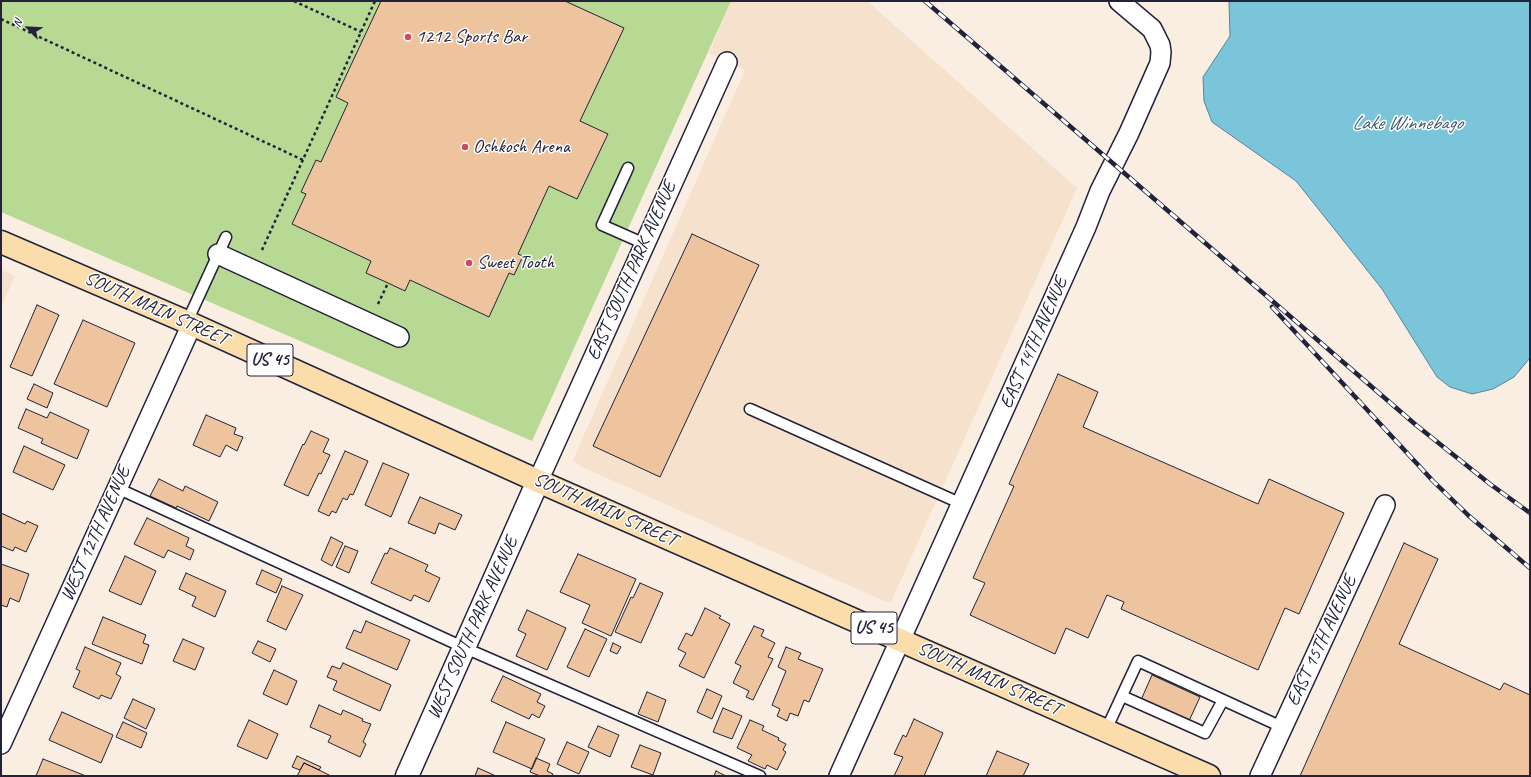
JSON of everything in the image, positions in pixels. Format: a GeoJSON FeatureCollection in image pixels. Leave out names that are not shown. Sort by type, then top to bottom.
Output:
{"type":"FeatureCollection","features":[{"type":"Feature","properties":{"kind":"main road","name":"SOUTH MAIN STREET"},"geometry":{"type":"LineString","coordinates":[[1,242],[189,323],[538,481],[1210,776]]}},
{"type":"Feature","properties":{"kind":"main road","name":"WEST SOUTH PARK AVENUE"},"geometry":{"type":"LineString","coordinates":[[407,776],[538,481]]}},
{"type":"Feature","properties":{"kind":"street","name":"EAST 14TH AVENUE"},"geometry":{"type":"LineString","coordinates":[[839,776],[1086,227],[1100,191],[1129,133],[1160,63],[1160,45],[1152,29],[1119,1]]}},
{"type":"Feature","properties":{"kind":"street","name":"EAST SOUTH PARK AVENUE"},"geometry":{"type":"LineString","coordinates":[[538,481],[727,62]]}},
{"type":"Feature","properties":{"kind":"street"},"geometry":{"type":"LineString","coordinates":[[222,245],[253,270],[399,337]]}},
{"type":"Feature","properties":{"kind":"street","name":"WEST 12TH AVENUE"},"geometry":{"type":"LineString","coordinates":[[1,744],[117,488],[189,323]]}},
{"type":"Feature","properties":{"kind":"street","name":"EAST 15TH AVENUE"},"geometry":{"type":"LineString","coordinates":[[1260,776],[1385,505]]}},
{"type":"Feature","properties":{"kind":"lane"},"geometry":{"type":"LineString","coordinates":[[628,168],[602,225],[645,244]]}},
{"type":"Feature","properties":{"kind":"lane"},"geometry":{"type":"LineString","coordinates":[[189,323],[222,245]]}},
{"type":"Feature","properties":{"kind":"lane"},"geometry":{"type":"LineString","coordinates":[[750,409],[962,504]]}},
{"type":"Feature","properties":{"kind":"lane"},"geometry":{"type":"LineString","coordinates":[[117,488],[465,648],[760,776]]}},
{"type":"Feature","properties":{"kind":"lane"},"geometry":{"type":"LineString","coordinates":[[1106,730],[1138,662],[1282,727]]}},
{"type":"Feature","properties":{"kind":"lane"},"geometry":{"type":"LineString","coordinates":[[1122,696],[1205,734],[1223,700]]}},
{"type":"Feature","properties":{"kind":"path"},"geometry":{"type":"LineString","coordinates":[[294,1],[361,32]]}},
{"type":"Feature","properties":{"kind":"path"},"geometry":{"type":"LineString","coordinates":[[253,270],[375,1]]}},
{"type":"Feature","properties":{"kind":"path"},"geometry":{"type":"LineString","coordinates":[[1,19],[303,160]]}},
{"type":"Feature","properties":{"kind":"shaded area"},"geometry":{"type":"Polygon","coordinates":[[[731,1],[867,1],[1077,188],[891,602],[882,600],[582,467],[573,460],[745,70],[709,53],[731,1]]]}},
{"type":"Feature","properties":{"kind":"shaded area"},"geometry":{"type":"Polygon","coordinates":[[[1,270],[15,276],[1,307],[1,270]]]}},
{"type":"Feature","properties":{"kind":"green space"},"geometry":{"type":"Polygon","coordinates":[[[1,1],[731,1],[532,441],[1,212],[1,1]]]}},
{"type":"Feature","properties":{"kind":"water","name":"Lake Winnebago"},"geometry":{"type":"Polygon","coordinates":[[[1229,1],[1530,1],[1530,358],[1514,377],[1493,389],[1472,394],[1450,387],[1437,377],[1382,289],[1296,181],[1212,122],[1204,101],[1203,77],[1230,36],[1229,1]]]}},
{"type":"Feature","properties":{"kind":"building","name":"Oshkosh Arena"},"geometry":{"type":"Polygon","coordinates":[[[381,1],[565,1],[624,28],[580,121],[608,134],[577,199],[549,186],[518,254],[523,256],[514,275],[509,273],[489,317],[410,280],[405,291],[366,273],[371,261],[292,224],[306,194],[301,192],[316,160],[321,162],[348,103],[336,97],[381,1]]]}},
{"type":"Feature","properties":{"kind":"building"},"geometry":{"type":"Polygon","coordinates":[[[692,234],[759,265],[660,477],[593,446],[692,234]]]}},
{"type":"Feature","properties":{"kind":"building"},"geometry":{"type":"Polygon","coordinates":[[[37,305],[59,315],[32,376],[10,367],[37,305]]]}},
{"type":"Feature","properties":{"kind":"building"},"geometry":{"type":"Polygon","coordinates":[[[83,320],[135,343],[107,407],[54,384],[83,320]]]}},
{"type":"Feature","properties":{"kind":"building"},"geometry":{"type":"Polygon","coordinates":[[[1058,374],[1098,392],[1083,427],[1258,504],[1269,479],[1344,513],[1299,614],[1285,608],[1258,670],[1121,609],[1124,602],[1107,595],[1088,638],[1066,628],[1055,654],[970,615],[985,583],[973,578],[1014,486],[1009,484],[1058,374]]]}},
{"type":"Feature","properties":{"kind":"building"},"geometry":{"type":"Polygon","coordinates":[[[34,384],[53,393],[47,408],[27,399],[34,384]]]}},
{"type":"Feature","properties":{"kind":"building"},"geometry":{"type":"Polygon","coordinates":[[[26,409],[47,418],[50,412],[89,430],[77,459],[41,443],[43,439],[18,428],[26,409]]]}},
{"type":"Feature","properties":{"kind":"building"},"geometry":{"type":"Polygon","coordinates":[[[206,415],[236,428],[234,434],[243,437],[237,451],[226,445],[220,457],[193,445],[206,415]]]}},
{"type":"Feature","properties":{"kind":"building"},"geometry":{"type":"Polygon","coordinates":[[[311,431],[329,439],[323,452],[330,455],[308,496],[284,485],[303,444],[304,445],[311,431]]]}},
{"type":"Feature","properties":{"kind":"building"},"geometry":{"type":"Polygon","coordinates":[[[24,446],[65,465],[53,490],[13,472],[24,446]]]}},
{"type":"Feature","properties":{"kind":"building"},"geometry":{"type":"Polygon","coordinates":[[[345,451],[368,461],[353,495],[350,494],[347,500],[343,498],[336,513],[332,511],[329,516],[318,511],[345,451]]]}},
{"type":"Feature","properties":{"kind":"building"},"geometry":{"type":"Polygon","coordinates":[[[383,463],[409,474],[391,517],[365,505],[383,463]]]}},
{"type":"Feature","properties":{"kind":"building"},"geometry":{"type":"Polygon","coordinates":[[[159,479],[183,491],[185,486],[218,502],[209,521],[177,506],[176,508],[150,496],[159,479]]]}},
{"type":"Feature","properties":{"kind":"building"},"geometry":{"type":"Polygon","coordinates":[[[420,497],[462,515],[455,530],[439,523],[435,534],[408,523],[420,497]]]}},
{"type":"Feature","properties":{"kind":"building"},"geometry":{"type":"Polygon","coordinates":[[[1,513],[25,524],[27,521],[38,526],[26,552],[15,547],[13,551],[1,546],[1,513]]]}},
{"type":"Feature","properties":{"kind":"building"},"geometry":{"type":"Polygon","coordinates":[[[147,518],[189,538],[186,546],[194,550],[190,560],[168,550],[164,558],[134,544],[147,518]]]}},
{"type":"Feature","properties":{"kind":"building"},"geometry":{"type":"Polygon","coordinates":[[[331,537],[343,543],[332,566],[321,560],[331,537]]]}},
{"type":"Feature","properties":{"kind":"building"},"geometry":{"type":"Polygon","coordinates":[[[1404,543],[1438,559],[1399,644],[1500,690],[1504,683],[1530,695],[1530,776],[1300,776],[1404,543]]]}},
{"type":"Feature","properties":{"kind":"building"},"geometry":{"type":"Polygon","coordinates":[[[345,546],[358,551],[349,573],[336,567],[345,546]]]}},
{"type":"Feature","properties":{"kind":"building"},"geometry":{"type":"Polygon","coordinates":[[[390,548],[428,565],[425,571],[440,578],[429,602],[414,595],[411,601],[371,583],[385,553],[387,554],[390,548]]]}},
{"type":"Feature","properties":{"kind":"building"},"geometry":{"type":"Polygon","coordinates":[[[578,554],[636,579],[611,636],[582,623],[590,605],[560,592],[578,554]]]}},
{"type":"Feature","properties":{"kind":"building"},"geometry":{"type":"Polygon","coordinates":[[[125,556],[156,571],[141,605],[109,591],[125,556]]]}},
{"type":"Feature","properties":{"kind":"building"},"geometry":{"type":"Polygon","coordinates":[[[1,564],[29,574],[19,602],[10,598],[7,607],[1,605],[1,564]]]}},
{"type":"Feature","properties":{"kind":"building"},"geometry":{"type":"Polygon","coordinates":[[[262,570],[282,579],[276,593],[256,584],[262,570]]]}},
{"type":"Feature","properties":{"kind":"building"},"geometry":{"type":"Polygon","coordinates":[[[186,573],[226,591],[215,617],[192,606],[196,597],[179,589],[186,573]]]}},
{"type":"Feature","properties":{"kind":"building"},"geometry":{"type":"Polygon","coordinates":[[[640,583],[663,593],[641,643],[615,632],[631,597],[633,598],[640,583]]]}},
{"type":"Feature","properties":{"kind":"building"},"geometry":{"type":"Polygon","coordinates":[[[282,586],[303,595],[286,630],[267,621],[282,586]]]}},
{"type":"Feature","properties":{"kind":"building"},"geometry":{"type":"Polygon","coordinates":[[[705,608],[721,616],[719,618],[730,624],[704,678],[679,666],[686,653],[678,649],[686,633],[692,636],[705,608]]]}},
{"type":"Feature","properties":{"kind":"building"},"geometry":{"type":"Polygon","coordinates":[[[527,610],[566,628],[547,670],[516,656],[526,634],[518,630],[527,610]]]}},
{"type":"Feature","properties":{"kind":"building"},"geometry":{"type":"Polygon","coordinates":[[[103,617],[146,635],[143,643],[149,645],[142,664],[92,644],[103,617]]]}},
{"type":"Feature","properties":{"kind":"building"},"geometry":{"type":"Polygon","coordinates":[[[366,621],[410,640],[397,670],[346,648],[354,630],[361,633],[366,621]]]}},
{"type":"Feature","properties":{"kind":"building"},"geometry":{"type":"Polygon","coordinates":[[[754,626],[764,630],[761,636],[775,643],[768,657],[773,659],[753,700],[746,697],[749,691],[733,683],[741,666],[735,663],[754,626]]]}},
{"type":"Feature","properties":{"kind":"building"},"geometry":{"type":"Polygon","coordinates":[[[585,629],[607,639],[589,677],[567,667],[585,629]]]}},
{"type":"Feature","properties":{"kind":"building"},"geometry":{"type":"Polygon","coordinates":[[[183,639],[204,648],[195,670],[173,661],[183,639]]]}},
{"type":"Feature","properties":{"kind":"building"},"geometry":{"type":"Polygon","coordinates":[[[258,641],[276,649],[270,662],[252,653],[258,641]]]}},
{"type":"Feature","properties":{"kind":"building"},"geometry":{"type":"Polygon","coordinates":[[[613,643],[621,647],[617,654],[610,651],[613,643]]]}},
{"type":"Feature","properties":{"kind":"building"},"geometry":{"type":"Polygon","coordinates":[[[85,647],[121,663],[116,674],[121,677],[111,699],[101,695],[99,699],[73,687],[80,671],[76,669],[85,647]]]}},
{"type":"Feature","properties":{"kind":"building"},"geometry":{"type":"Polygon","coordinates":[[[786,647],[801,653],[798,659],[823,669],[809,702],[804,700],[798,716],[790,713],[787,721],[777,716],[780,709],[772,705],[786,671],[778,667],[786,647]]]}},
{"type":"Feature","properties":{"kind":"building"},"geometry":{"type":"Polygon","coordinates":[[[343,663],[391,685],[380,711],[333,690],[337,681],[327,677],[332,666],[340,669],[343,663]]]}},
{"type":"Feature","properties":{"kind":"building"},"geometry":{"type":"Polygon","coordinates":[[[274,670],[297,681],[287,705],[263,694],[274,670]]]}},
{"type":"Feature","properties":{"kind":"building"},"geometry":{"type":"Polygon","coordinates":[[[1152,675],[1200,697],[1189,721],[1141,700],[1152,675]]]}},
{"type":"Feature","properties":{"kind":"building"},"geometry":{"type":"Polygon","coordinates":[[[503,676],[541,694],[537,702],[545,706],[539,718],[532,714],[529,719],[491,701],[503,676]]]}},
{"type":"Feature","properties":{"kind":"building"},"geometry":{"type":"Polygon","coordinates":[[[707,689],[722,696],[712,719],[697,712],[707,689]]]}},
{"type":"Feature","properties":{"kind":"building"},"geometry":{"type":"Polygon","coordinates":[[[647,692],[666,700],[658,722],[638,714],[647,692]]]}},
{"type":"Feature","properties":{"kind":"building"},"geometry":{"type":"Polygon","coordinates":[[[133,699],[155,709],[146,729],[124,718],[133,699]]]}},
{"type":"Feature","properties":{"kind":"building"},"geometry":{"type":"Polygon","coordinates":[[[319,705],[341,715],[343,710],[363,719],[362,721],[371,724],[363,742],[366,744],[360,757],[328,742],[331,736],[310,727],[319,705]]]}},
{"type":"Feature","properties":{"kind":"building"},"geometry":{"type":"Polygon","coordinates":[[[723,708],[742,716],[732,739],[713,732],[723,708]]]}},
{"type":"Feature","properties":{"kind":"building"},"geometry":{"type":"Polygon","coordinates":[[[62,712],[113,735],[101,763],[49,740],[62,712]]]}},
{"type":"Feature","properties":{"kind":"building"},"geometry":{"type":"Polygon","coordinates":[[[914,719],[943,733],[924,776],[894,776],[903,757],[894,754],[903,735],[906,737],[914,719]]]}},
{"type":"Feature","properties":{"kind":"building"},"geometry":{"type":"Polygon","coordinates":[[[249,720],[278,734],[267,759],[237,746],[249,720]]]}},
{"type":"Feature","properties":{"kind":"building"},"geometry":{"type":"Polygon","coordinates":[[[750,720],[764,726],[762,730],[779,738],[778,740],[786,744],[783,750],[786,752],[777,770],[767,765],[765,769],[748,761],[752,755],[737,748],[750,720]]]}},
{"type":"Feature","properties":{"kind":"building"},"geometry":{"type":"Polygon","coordinates":[[[123,722],[147,733],[141,748],[116,737],[123,722]]]}},
{"type":"Feature","properties":{"kind":"building"},"geometry":{"type":"Polygon","coordinates":[[[506,722],[545,739],[532,769],[493,752],[506,722]]]}},
{"type":"Feature","properties":{"kind":"building"},"geometry":{"type":"Polygon","coordinates":[[[598,726],[619,735],[610,757],[588,747],[598,726]]]}},
{"type":"Feature","properties":{"kind":"building"},"geometry":{"type":"Polygon","coordinates":[[[567,742],[589,752],[579,774],[557,764],[567,742]]]}},
{"type":"Feature","properties":{"kind":"building"},"geometry":{"type":"Polygon","coordinates":[[[640,745],[661,753],[653,775],[631,767],[640,745]]]}},
{"type":"Feature","properties":{"kind":"building"},"geometry":{"type":"Polygon","coordinates":[[[997,751],[1029,764],[1023,776],[986,776],[997,751]]]}},
{"type":"Feature","properties":{"kind":"building"},"geometry":{"type":"Polygon","coordinates":[[[297,756],[321,767],[319,770],[304,763],[300,770],[292,767],[297,756]]]}},
{"type":"Feature","properties":{"kind":"building"},"geometry":{"type":"Polygon","coordinates":[[[536,758],[550,764],[547,771],[553,774],[552,776],[540,776],[530,772],[536,758]]]}},
{"type":"Feature","properties":{"kind":"building"},"geometry":{"type":"Polygon","coordinates":[[[43,759],[86,776],[36,776],[43,759]]]}},
{"type":"Feature","properties":{"kind":"building"},"geometry":{"type":"Polygon","coordinates":[[[304,763],[319,770],[331,776],[297,776],[304,763]]]}},
{"type":"Feature","properties":{"kind":"building"},"geometry":{"type":"Polygon","coordinates":[[[478,768],[496,776],[475,776],[478,768]]]}},
{"type":"Feature","properties":{"kind":"building"},"geometry":{"type":"Polygon","coordinates":[[[716,771],[726,776],[714,776],[716,771]]]}},
{"type":"Feature","properties":{"kind":"railway"},"geometry":{"type":"LineString","coordinates":[[925,1],[1416,425],[1490,484],[1530,513]]}},
{"type":"Feature","properties":{"kind":"railway"},"geometry":{"type":"LineString","coordinates":[[1272,307],[1433,481],[1469,516],[1530,568]]}},
{"type":"Feature","properties":{"kind":"place","name":"1212 Sports Bar"},"geometry":{"type":"Point","coordinates":[408,37]}},
{"type":"Feature","properties":{"kind":"place","name":"Oshkosh Arena"},"geometry":{"type":"Point","coordinates":[465,147]}},
{"type":"Feature","properties":{"kind":"place","name":"Sweet Tooth"},"geometry":{"type":"Point","coordinates":[469,263]}}]}
